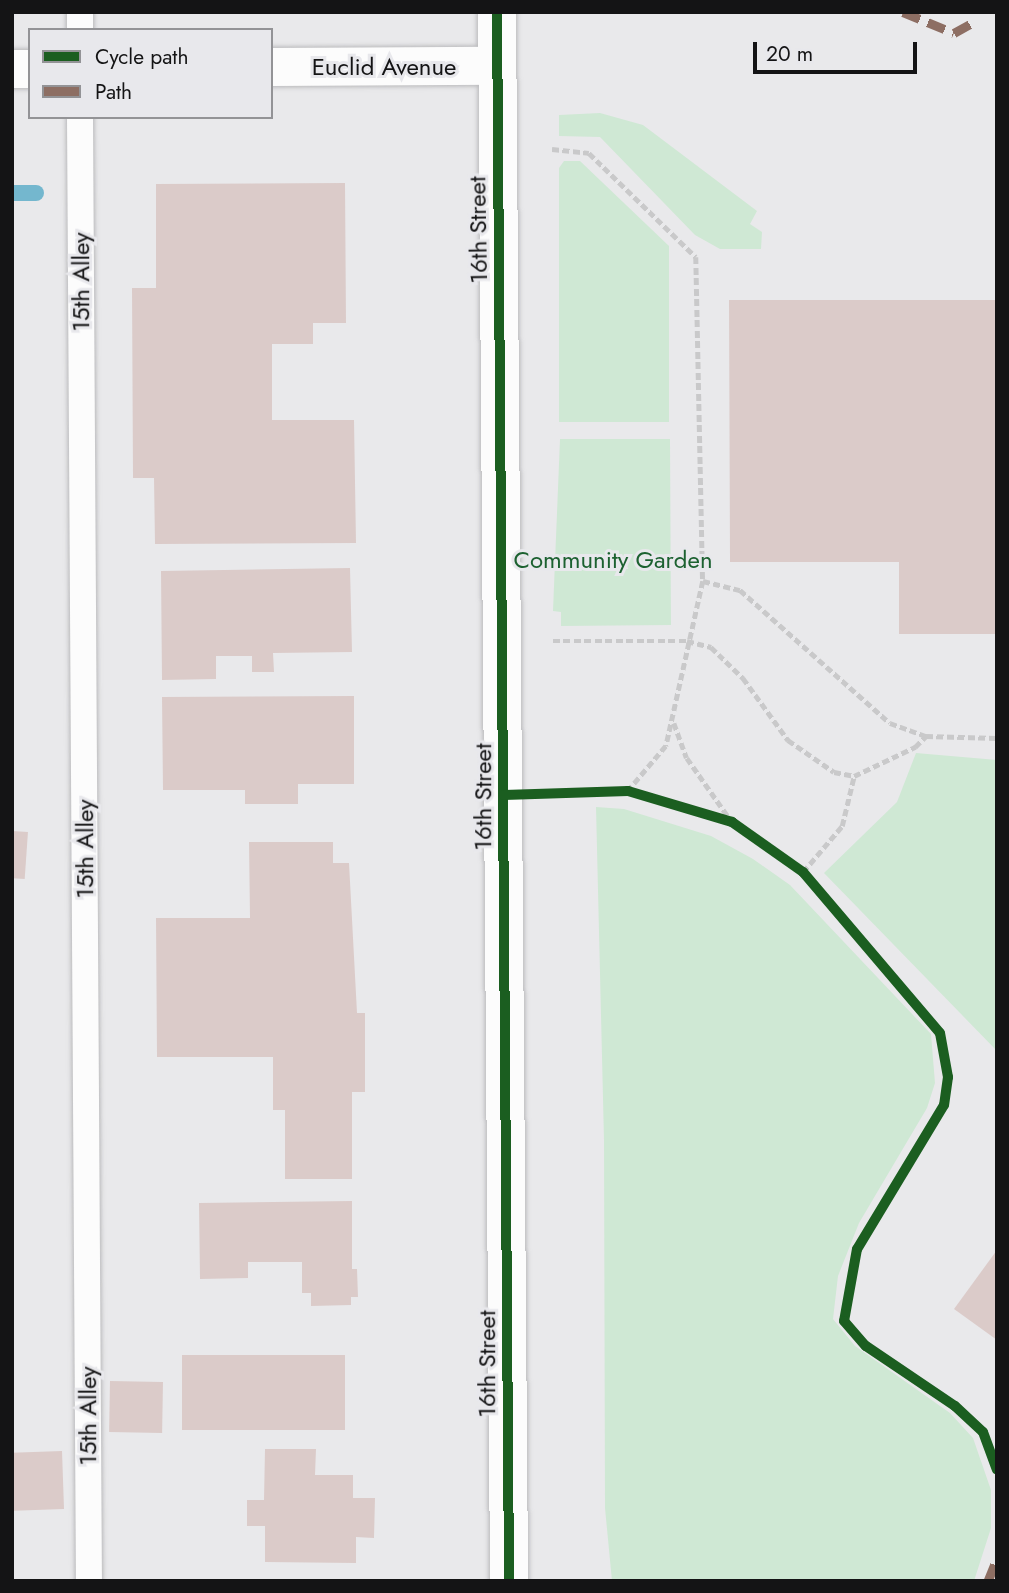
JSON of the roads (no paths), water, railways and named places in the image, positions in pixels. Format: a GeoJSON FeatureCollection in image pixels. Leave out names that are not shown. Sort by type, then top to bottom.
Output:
{"type":"FeatureCollection","features":[{"type":"Feature","properties":{"kind":"street","name":"16th Street"},"geometry":{"type":"LineString","coordinates":[[497,12],[509,1581]]}},
{"type":"Feature","properties":{"kind":"street","name":"Euclid Avenue"},"geometry":{"type":"LineString","coordinates":[[273,67],[497,66]]}},
{"type":"Feature","properties":{"kind":"lane","name":"15th Alley"},"geometry":{"type":"LineString","coordinates":[[80,119],[89,1581]]}},
{"type":"Feature","properties":{"kind":"waterway"},"geometry":{"type":"LineString","coordinates":[[12,193],[36,193]]}},
{"type":"Feature","properties":{"kind":"park label","name":"Community Garden"},"geometry":{"type":"Point","coordinates":[613,560]}}]}
